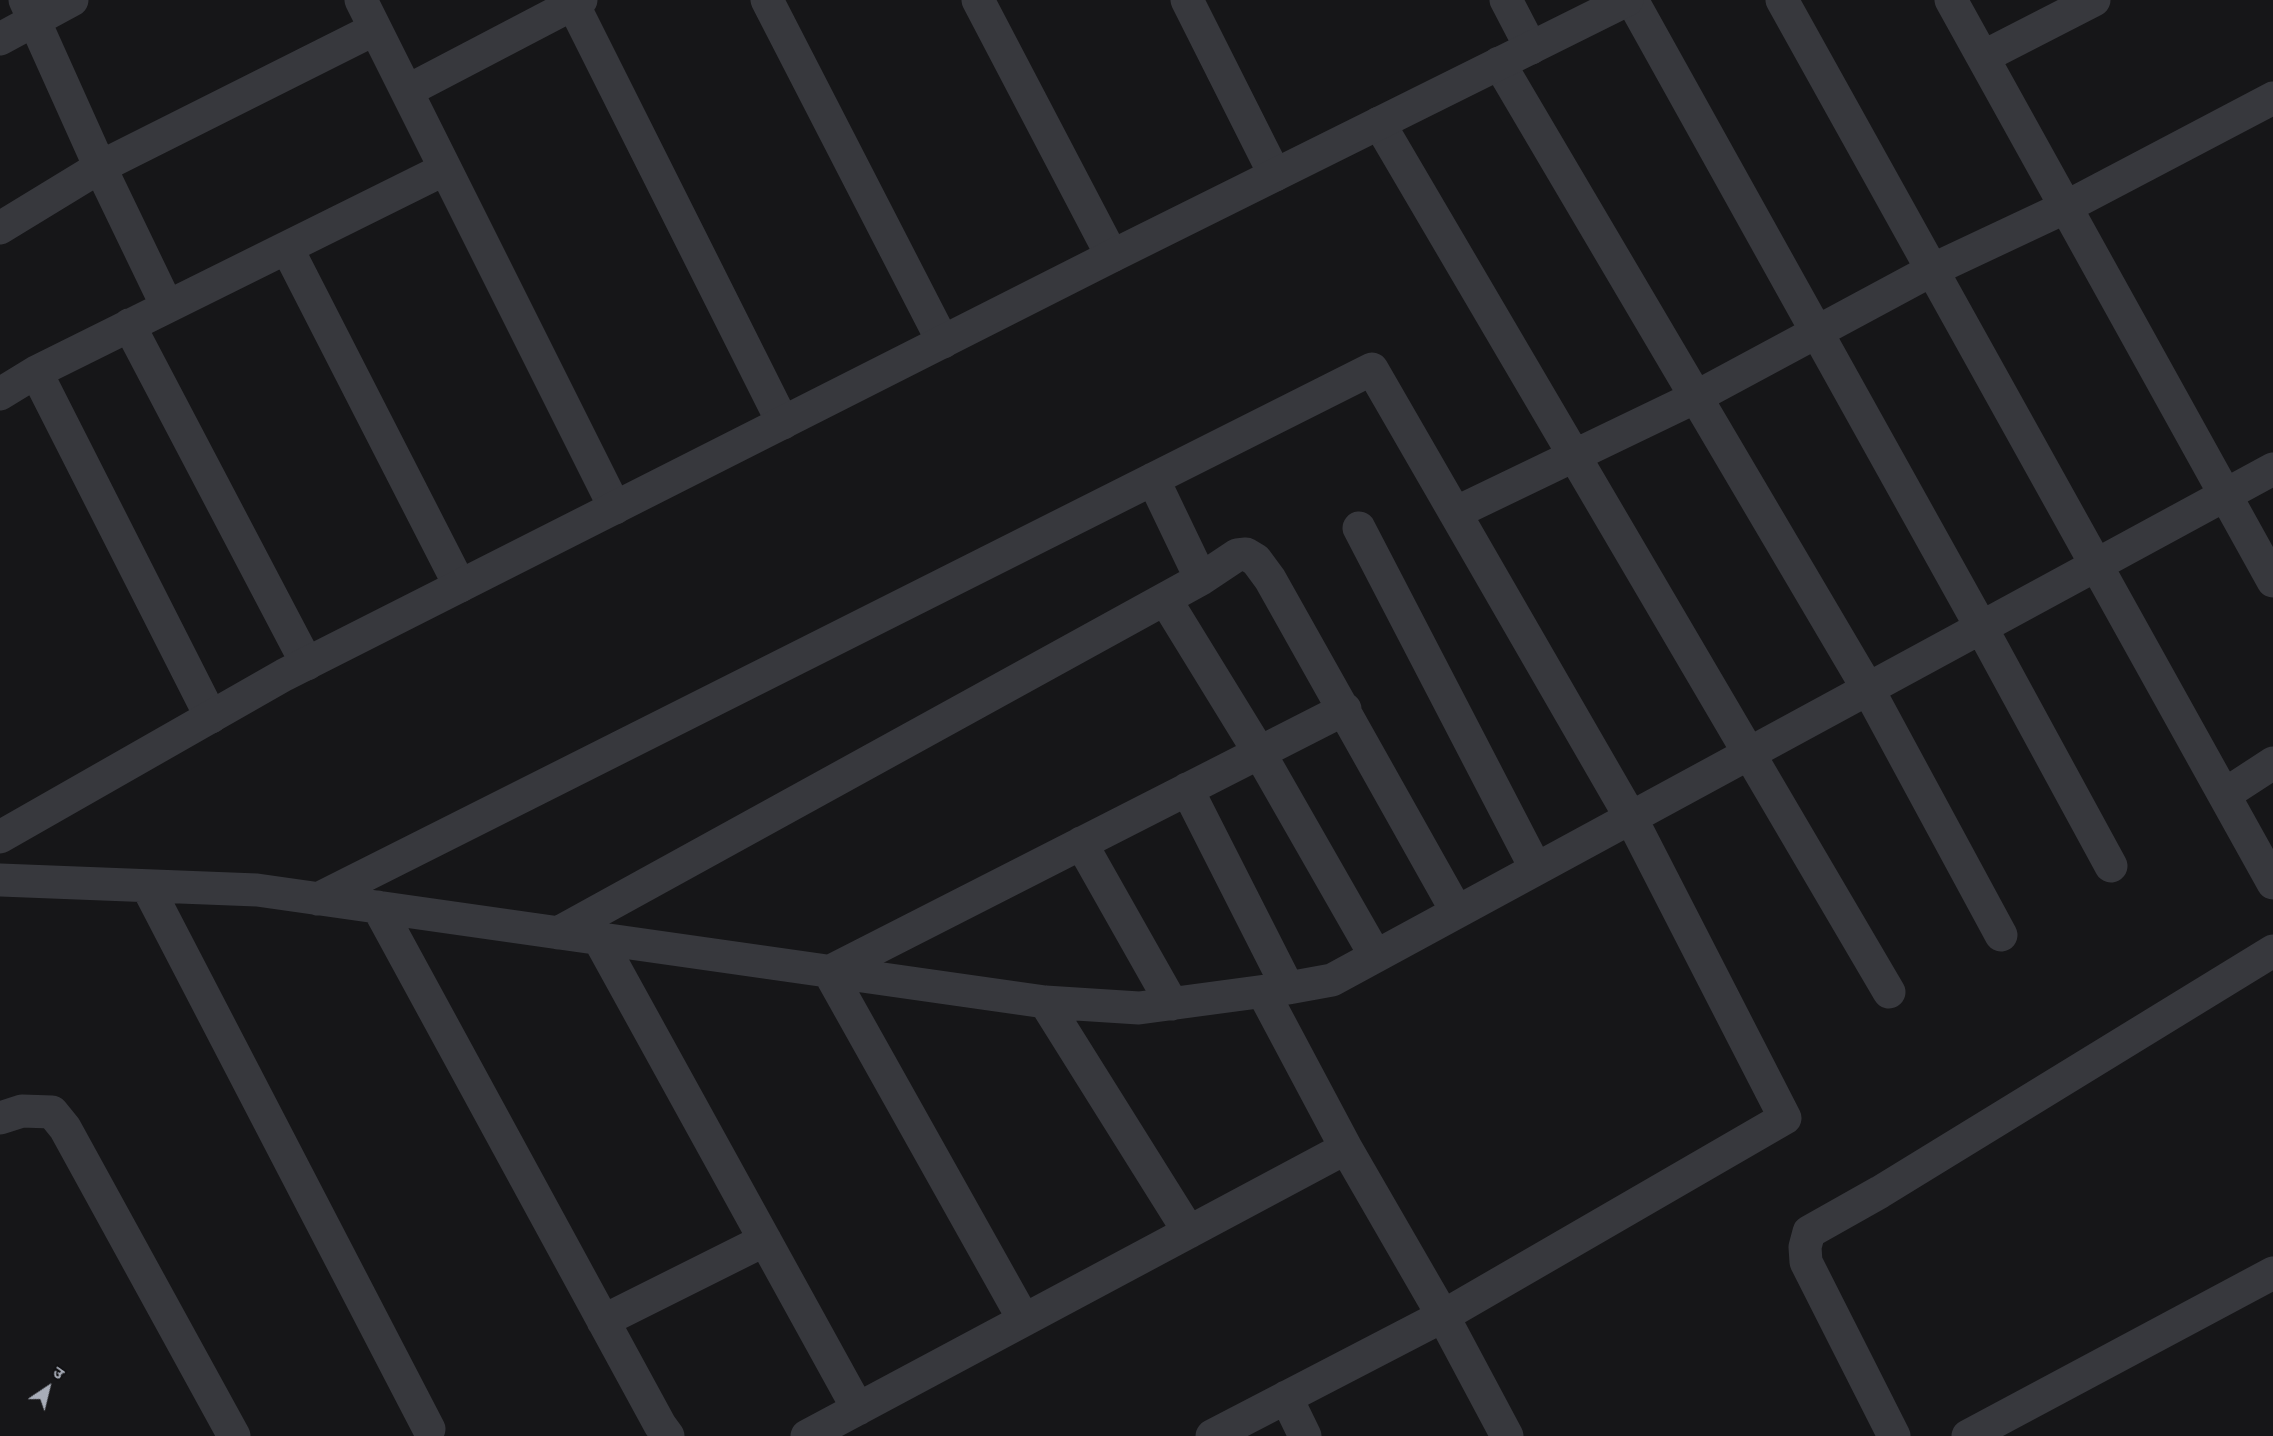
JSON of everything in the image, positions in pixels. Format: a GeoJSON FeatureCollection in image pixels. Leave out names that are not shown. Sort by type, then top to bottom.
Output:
{"type":"FeatureCollection","features":[{"type":"Feature","properties":{"kind":"street"},"geometry":{"type":"LineString","coordinates":[[0,39],[30,9],[72,0]]}},
{"type":"Feature","properties":{"kind":"street"},"geometry":{"type":"LineString","coordinates":[[361,0],[615,508]]}},
{"type":"Feature","properties":{"kind":"street"},"geometry":{"type":"LineString","coordinates":[[767,0],[943,342]]}},
{"type":"Feature","properties":{"kind":"street"},"geometry":{"type":"LineString","coordinates":[[978,0],[1112,256]]}},
{"type":"Feature","properties":{"kind":"street"},"geometry":{"type":"LineString","coordinates":[[1187,0],[1275,175]]}},
{"type":"Feature","properties":{"kind":"street"},"geometry":{"type":"LineString","coordinates":[[1506,0],[1530,48]]}},
{"type":"Feature","properties":{"kind":"street"},"geometry":{"type":"LineString","coordinates":[[0,837],[307,664],[1112,256],[1627,0]]}},
{"type":"Feature","properties":{"kind":"street"},"geometry":{"type":"LineString","coordinates":[[1632,0],[1982,627],[2111,866]]}},
{"type":"Feature","properties":{"kind":"street"},"geometry":{"type":"LineString","coordinates":[[1782,0],[2273,883]]}},
{"type":"Feature","properties":{"kind":"street"},"geometry":{"type":"LineString","coordinates":[[1951,0],[2227,494],[2273,581]]}},
{"type":"Feature","properties":{"kind":"street"},"geometry":{"type":"LineString","coordinates":[[1983,57],[2094,0]]}},
{"type":"Feature","properties":{"kind":"street"},"geometry":{"type":"LineString","coordinates":[[407,91],[577,2],[783,423]]}},
{"type":"Feature","properties":{"kind":"street"},"geometry":{"type":"LineString","coordinates":[[30,9],[100,167],[167,306]]}},
{"type":"Feature","properties":{"kind":"street"},"geometry":{"type":"LineString","coordinates":[[0,228],[100,167],[375,29]]}},
{"type":"Feature","properties":{"kind":"street"},"geometry":{"type":"LineString","coordinates":[[1499,63],[1868,689],[2001,935]]}},
{"type":"Feature","properties":{"kind":"street"},"geometry":{"type":"LineString","coordinates":[[1455,513],[1696,397],[1932,270],[2066,207],[2273,98]]}},
{"type":"Feature","properties":{"kind":"street"},"geometry":{"type":"LineString","coordinates":[[1379,123],[1889,992]]}},
{"type":"Feature","properties":{"kind":"street"},"geometry":{"type":"LineString","coordinates":[[0,394],[36,372],[445,169]]}},
{"type":"Feature","properties":{"kind":"street"},"geometry":{"type":"LineString","coordinates":[[287,248],[460,586]]}},
{"type":"Feature","properties":{"kind":"street"},"geometry":{"type":"LineString","coordinates":[[129,325],[307,664]]}},
{"type":"Feature","properties":{"kind":"street"},"geometry":{"type":"LineString","coordinates":[[318,899],[1372,369],[1631,818],[1785,1118],[1443,1316],[1212,1436]]}},
{"type":"Feature","properties":{"kind":"street"},"geometry":{"type":"LineString","coordinates":[[36,372],[211,717]]}},
{"type":"Feature","properties":{"kind":"street"},"geometry":{"type":"LineString","coordinates":[[0,880],[257,890],[1046,1002],[1139,1008],[1332,980],[2273,469]]}},
{"type":"Feature","properties":{"kind":"street"},"geometry":{"type":"LineString","coordinates":[[1153,479],[1201,579]]}},
{"type":"Feature","properties":{"kind":"street"},"geometry":{"type":"LineString","coordinates":[[1359,528],[1536,869]]}},
{"type":"Feature","properties":{"kind":"street"},"geometry":{"type":"LineString","coordinates":[[558,933],[1201,579],[1237,555],[1246,554],[1256,560],[1270,579],[1457,912]]}},
{"type":"Feature","properties":{"kind":"street"},"geometry":{"type":"LineString","coordinates":[[1165,599],[1259,752],[1375,955]]}},
{"type":"Feature","properties":{"kind":"street"},"geometry":{"type":"LineString","coordinates":[[829,972],[1345,709]]}},
{"type":"Feature","properties":{"kind":"street"},"geometry":{"type":"LineString","coordinates":[[2224,795],[2273,763]]}},
{"type":"Feature","properties":{"kind":"street"},"geometry":{"type":"LineString","coordinates":[[1187,789],[1346,1148],[1443,1316],[1507,1436]]}},
{"type":"Feature","properties":{"kind":"street"},"geometry":{"type":"LineString","coordinates":[[1082,843],[1172,1004]]}},
{"type":"Feature","properties":{"kind":"street"},"geometry":{"type":"LineString","coordinates":[[147,886],[425,1434]]}},
{"type":"Feature","properties":{"kind":"street"},"geometry":{"type":"LineString","coordinates":[[378,908],[603,1321],[656,1432]]}},
{"type":"Feature","properties":{"kind":"street"},"geometry":{"type":"LineString","coordinates":[[599,939],[858,1409]]}},
{"type":"Feature","properties":{"kind":"street"},"geometry":{"type":"LineString","coordinates":[[1894,1436],[1806,1262],[1805,1247],[1809,1232],[1880,1192],[2273,951]]}},
{"type":"Feature","properties":{"kind":"street"},"geometry":{"type":"LineString","coordinates":[[829,972],[1024,1320]]}},
{"type":"Feature","properties":{"kind":"street"},"geometry":{"type":"LineString","coordinates":[[1046,1002],[1189,1232]]}},
{"type":"Feature","properties":{"kind":"street"},"geometry":{"type":"LineString","coordinates":[[0,1118],[22,1111],[52,1112],[65,1128],[234,1436]]}},
{"type":"Feature","properties":{"kind":"street"},"geometry":{"type":"LineString","coordinates":[[807,1436],[1346,1148]]}},
{"type":"Feature","properties":{"kind":"street"},"geometry":{"type":"LineString","coordinates":[[603,1321],[765,1240]]}},
{"type":"Feature","properties":{"kind":"street"},"geometry":{"type":"LineString","coordinates":[[1968,1436],[2273,1273]]}},
{"type":"Feature","properties":{"kind":"street"},"geometry":{"type":"LineString","coordinates":[[1286,1397],[1305,1436]]}}]}
